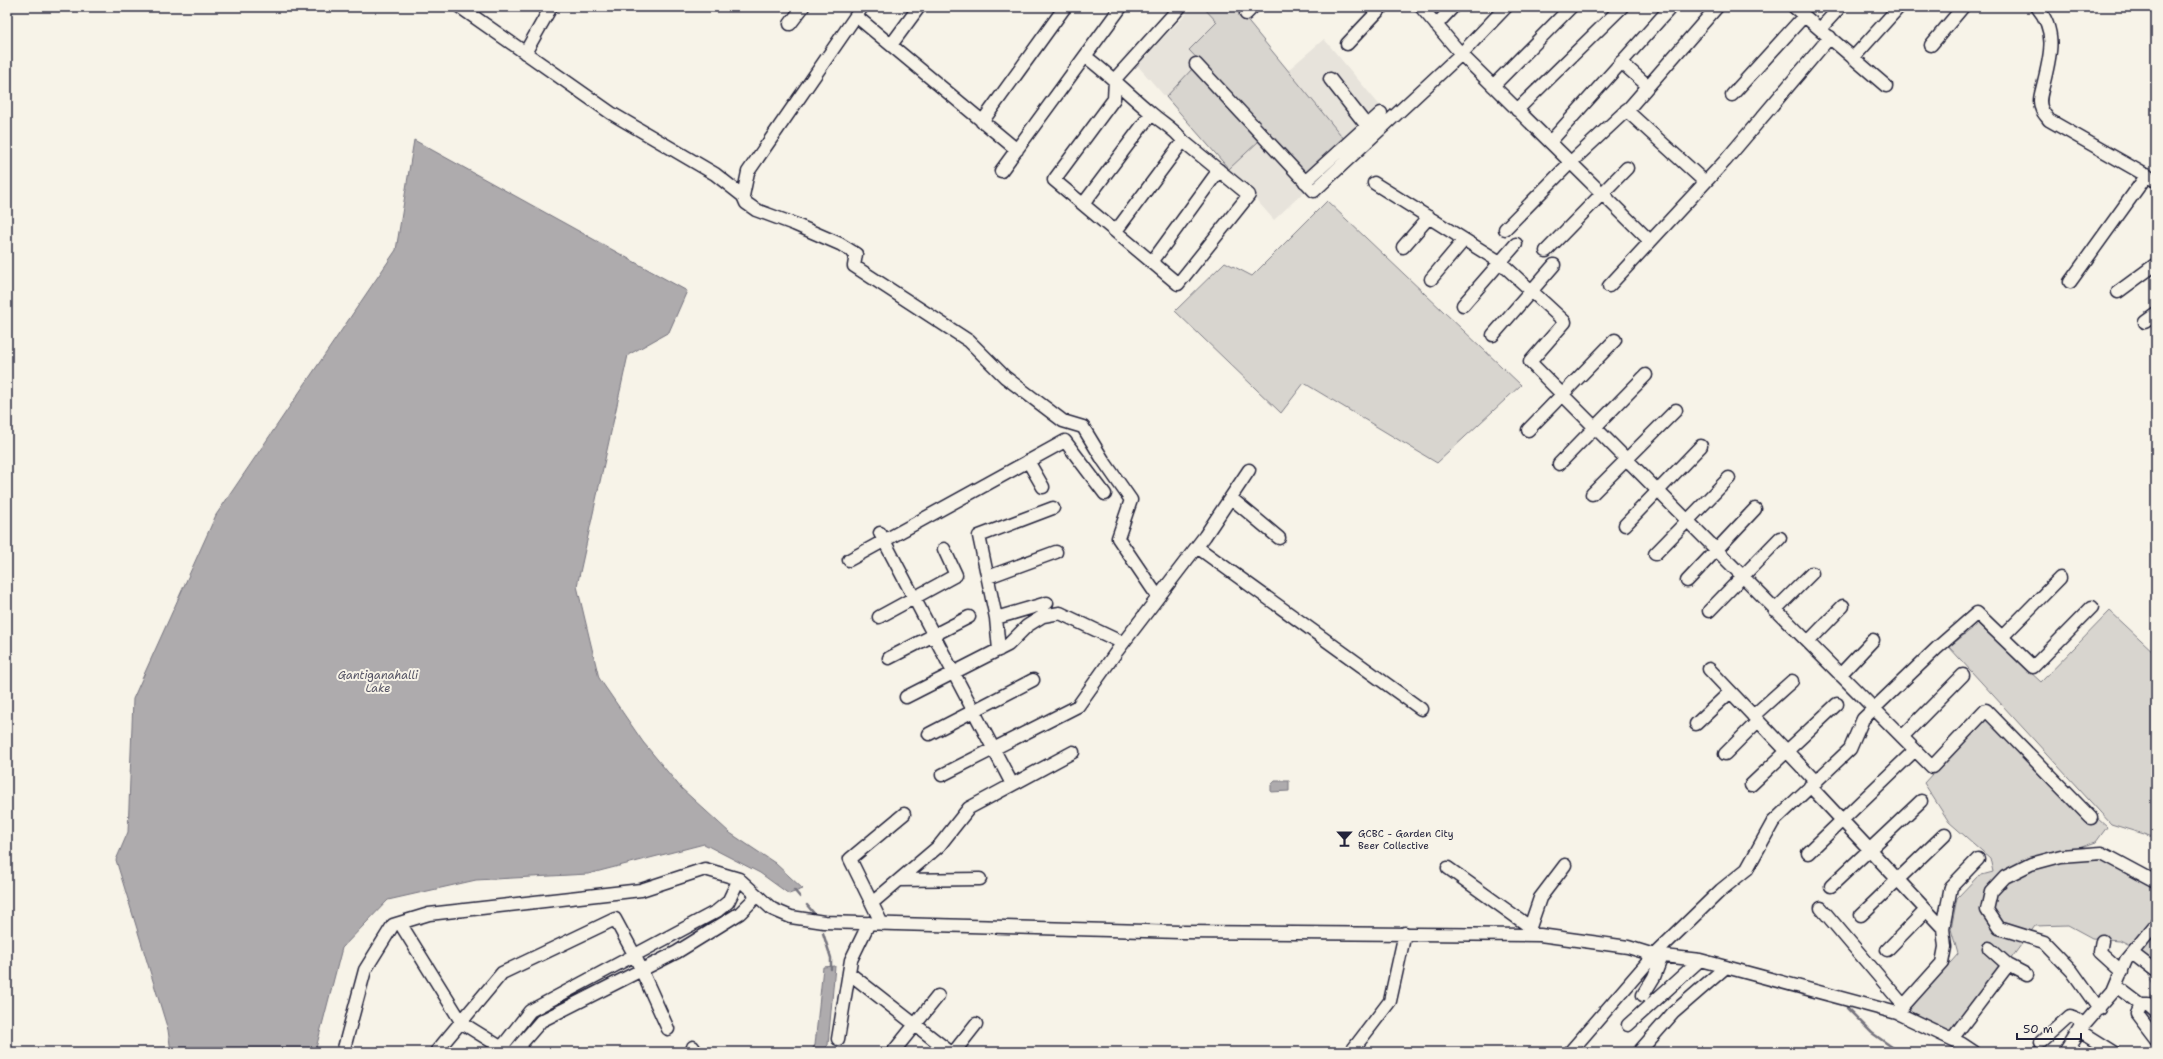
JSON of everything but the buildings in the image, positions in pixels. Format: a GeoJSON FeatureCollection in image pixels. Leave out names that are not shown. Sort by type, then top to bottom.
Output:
{"type":"FeatureCollection","features":[{"type":"Feature","properties":{"kind":"street"},"geometry":{"type":"LineString","coordinates":[[460,7],[610,112],[715,174],[743,196],[746,203],[756,210],[794,224],[840,244],[856,254],[854,266],[969,341],[1005,377],[1063,422],[1083,427],[1103,460],[1132,500],[1118,538],[1158,597]]}},
{"type":"Feature","properties":{"kind":"street"},"geometry":{"type":"LineString","coordinates":[[525,53],[552,7]]}},
{"type":"Feature","properties":{"kind":"street"},"geometry":{"type":"LineString","coordinates":[[790,24],[803,7]]}},
{"type":"Feature","properties":{"kind":"street"},"geometry":{"type":"LineString","coordinates":[[891,45],[919,7]]}},
{"type":"Feature","properties":{"kind":"street"},"geometry":{"type":"LineString","coordinates":[[982,122],[1065,7]]}},
{"type":"Feature","properties":{"kind":"street"},"geometry":{"type":"LineString","coordinates":[[1001,171],[1018,150],[1121,7]]}},
{"type":"Feature","properties":{"kind":"street"},"geometry":{"type":"LineString","coordinates":[[1086,56],[1114,79],[1151,114],[1178,134],[1183,141],[1249,195],[1178,284],[1084,203],[1054,180],[1114,99],[1114,79],[1180,7]]}},
{"type":"Feature","properties":{"kind":"street"},"geometry":{"type":"LineString","coordinates":[[1347,44],[1382,7]]}},
{"type":"Feature","properties":{"kind":"street"},"geometry":{"type":"LineString","coordinates":[[1421,7],[1461,54],[1650,241]]}},
{"type":"Feature","properties":{"kind":"street"},"geometry":{"type":"LineString","coordinates":[[1436,25],[1453,7]]}},
{"type":"Feature","properties":{"kind":"street"},"geometry":{"type":"LineString","coordinates":[[1196,64],[1314,191],[1461,54],[1506,7]]}},
{"type":"Feature","properties":{"kind":"street"},"geometry":{"type":"LineString","coordinates":[[1493,86],[1572,7]]}},
{"type":"Feature","properties":{"kind":"street"},"geometry":{"type":"LineString","coordinates":[[1517,110],[1622,7]]}},
{"type":"Feature","properties":{"kind":"street"},"geometry":{"type":"LineString","coordinates":[[1550,142],[1670,7]]}},
{"type":"Feature","properties":{"kind":"street"},"geometry":{"type":"LineString","coordinates":[[1505,229],[1570,163],[1626,110],[1717,7]]}},
{"type":"Feature","properties":{"kind":"street"},"geometry":{"type":"LineString","coordinates":[[1794,7],[1886,86]]}},
{"type":"Feature","properties":{"kind":"street"},"geometry":{"type":"LineString","coordinates":[[1609,286],[1726,161],[1825,33],[1840,7]]}},
{"type":"Feature","properties":{"kind":"street"},"geometry":{"type":"LineString","coordinates":[[1853,58],[1899,7]]}},
{"type":"Feature","properties":{"kind":"street"},"geometry":{"type":"LineString","coordinates":[[1931,45],[1963,7]]}},
{"type":"Feature","properties":{"kind":"street"},"geometry":{"type":"LineString","coordinates":[[2037,7],[2046,20],[2051,32],[2052,45],[2040,99],[2042,111],[2049,120],[2151,178],[2070,282]]}},
{"type":"Feature","properties":{"kind":"street"},"geometry":{"type":"LineString","coordinates":[[743,196],[748,172],[859,11],[891,45],[982,122],[1018,150]]}},
{"type":"Feature","properties":{"kind":"street"},"geometry":{"type":"LineString","coordinates":[[1732,95],[1804,16]]}},
{"type":"Feature","properties":{"kind":"street"},"geometry":{"type":"LineString","coordinates":[[1621,62],[1648,86]]}},
{"type":"Feature","properties":{"kind":"street"},"geometry":{"type":"LineString","coordinates":[[1330,79],[1367,126]]}},
{"type":"Feature","properties":{"kind":"street"},"geometry":{"type":"LineString","coordinates":[[1626,110],[1705,182]]}},
{"type":"Feature","properties":{"kind":"street"},"geometry":{"type":"LineString","coordinates":[[1305,182],[1381,113]]}},
{"type":"Feature","properties":{"kind":"street"},"geometry":{"type":"LineString","coordinates":[[1084,203],[1151,114]]}},
{"type":"Feature","properties":{"kind":"street"},"geometry":{"type":"LineString","coordinates":[[1116,230],[1183,141]]}},
{"type":"Feature","properties":{"kind":"street"},"geometry":{"type":"LineString","coordinates":[[1546,251],[1627,168]]}},
{"type":"Feature","properties":{"kind":"street"},"geometry":{"type":"LineString","coordinates":[[1152,262],[1220,170]]}},
{"type":"Feature","properties":{"kind":"street"},"geometry":{"type":"LineString","coordinates":[[1374,183],[1500,262],[1565,322],[1530,362],[1932,767],[1986,710],[2091,818]]}},
{"type":"Feature","properties":{"kind":"street"},"geometry":{"type":"LineString","coordinates":[[1403,247],[1429,218]]}},
{"type":"Feature","properties":{"kind":"street"},"geometry":{"type":"LineString","coordinates":[[1431,279],[1464,240]]}},
{"type":"Feature","properties":{"kind":"street"},"geometry":{"type":"LineString","coordinates":[[1463,306],[1516,244]]}},
{"type":"Feature","properties":{"kind":"street"},"geometry":{"type":"LineString","coordinates":[[2118,292],[2156,264]]}},
{"type":"Feature","properties":{"kind":"street"},"geometry":{"type":"LineString","coordinates":[[1493,335],[1554,265]]}},
{"type":"Feature","properties":{"kind":"street"},"geometry":{"type":"LineString","coordinates":[[2145,322],[2156,314]]}},
{"type":"Feature","properties":{"kind":"street"},"geometry":{"type":"LineString","coordinates":[[1528,430],[1615,340]]}},
{"type":"Feature","properties":{"kind":"street"},"geometry":{"type":"LineString","coordinates":[[1559,464],[1646,375]]}},
{"type":"Feature","properties":{"kind":"street"},"geometry":{"type":"LineString","coordinates":[[1592,494],[1676,410]]}},
{"type":"Feature","properties":{"kind":"street"},"geometry":{"type":"LineString","coordinates":[[849,560],[882,536],[1065,441],[1105,494]]}},
{"type":"Feature","properties":{"kind":"street"},"geometry":{"type":"LineString","coordinates":[[1624,525],[1701,446]]}},
{"type":"Feature","properties":{"kind":"street"},"geometry":{"type":"LineString","coordinates":[[1028,461],[1043,487]]}},
{"type":"Feature","properties":{"kind":"street"},"geometry":{"type":"LineString","coordinates":[[942,775],[1078,706],[1123,643],[1197,547],[1249,470]]}},
{"type":"Feature","properties":{"kind":"street"},"geometry":{"type":"LineString","coordinates":[[1656,554],[1729,478]]}},
{"type":"Feature","properties":{"kind":"street"},"geometry":{"type":"LineString","coordinates":[[1231,498],[1279,538]]}},
{"type":"Feature","properties":{"kind":"street"},"geometry":{"type":"LineString","coordinates":[[999,650],[996,618],[979,536],[1053,508]]}},
{"type":"Feature","properties":{"kind":"street"},"geometry":{"type":"LineString","coordinates":[[1687,581],[1755,510]]}},
{"type":"Feature","properties":{"kind":"street"},"geometry":{"type":"LineString","coordinates":[[882,536],[1012,784]]}},
{"type":"Feature","properties":{"kind":"street"},"geometry":{"type":"LineString","coordinates":[[1709,611],[1780,538]]}},
{"type":"Feature","properties":{"kind":"street"},"geometry":{"type":"LineString","coordinates":[[1197,547],[1421,709]]}},
{"type":"Feature","properties":{"kind":"street"},"geometry":{"type":"LineString","coordinates":[[878,617],[956,575],[944,549]]}},
{"type":"Feature","properties":{"kind":"street"},"geometry":{"type":"LineString","coordinates":[[988,577],[1056,552]]}},
{"type":"Feature","properties":{"kind":"street"},"geometry":{"type":"LineString","coordinates":[[1775,610],[1812,573]]}},
{"type":"Feature","properties":{"kind":"street"},"geometry":{"type":"LineString","coordinates":[[2002,637],[2060,578]]}},
{"type":"Feature","properties":{"kind":"street"},"geometry":{"type":"LineString","coordinates":[[996,618],[1047,603]]}},
{"type":"Feature","properties":{"kind":"street"},"geometry":{"type":"LineString","coordinates":[[1808,642],[1843,606]]}},
{"type":"Feature","properties":{"kind":"street"},"geometry":{"type":"LineString","coordinates":[[1570,1052],[1658,955],[1721,890],[1747,869],[1773,822],[1850,750],[1863,719],[1937,648],[1977,613],[2033,667],[2092,607]]}},
{"type":"Feature","properties":{"kind":"street"},"geometry":{"type":"LineString","coordinates":[[906,697],[954,674],[1008,645],[1026,626],[1043,616],[1060,613],[1123,643]]}},
{"type":"Feature","properties":{"kind":"street"},"geometry":{"type":"LineString","coordinates":[[890,658],[969,617]]}},
{"type":"Feature","properties":{"kind":"street"},"geometry":{"type":"LineString","coordinates":[[1840,675],[1873,640]]}},
{"type":"Feature","properties":{"kind":"street"},"geometry":{"type":"LineString","coordinates":[[1709,669],[1787,751],[1842,820],[1943,928]]}},
{"type":"Feature","properties":{"kind":"street"},"geometry":{"type":"LineString","coordinates":[[1902,738],[1964,675]]}},
{"type":"Feature","properties":{"kind":"street"},"geometry":{"type":"LineString","coordinates":[[929,734],[1032,680]]}},
{"type":"Feature","properties":{"kind":"street"},"geometry":{"type":"LineString","coordinates":[[1725,754],[1756,718],[1792,681]]}},
{"type":"Feature","properties":{"kind":"street"},"geometry":{"type":"LineString","coordinates":[[1696,724],[1730,692]]}},
{"type":"Feature","properties":{"kind":"street"},"geometry":{"type":"LineString","coordinates":[[1751,785],[1837,704]]}},
{"type":"Feature","properties":{"kind":"street"},"geometry":{"type":"LineString","coordinates":[[1808,853],[1915,750]]}},
{"type":"Feature","properties":{"kind":"street"},"geometry":{"type":"LineString","coordinates":[[872,903],[939,846],[969,808],[1073,752]]}},
{"type":"Feature","properties":{"kind":"street"},"geometry":{"type":"LineString","coordinates":[[1831,886],[1921,801]]}},
{"type":"Feature","properties":{"kind":"street"},"geometry":{"type":"LineString","coordinates":[[882,924],[850,859],[904,814]]}},
{"type":"Feature","properties":{"kind":"street"},"geometry":{"type":"LineString","coordinates":[[1861,915],[1945,834]]}},
{"type":"Feature","properties":{"kind":"street"},"geometry":{"type":"LineString","coordinates":[[2099,1009],[2072,971],[2044,942],[1999,928],[1987,910],[1991,892],[2005,877],[2032,864],[2061,856],[2102,853],[2156,882]]}},
{"type":"Feature","properties":{"kind":"street"},"geometry":{"type":"LineString","coordinates":[[1901,1010],[1942,963],[1945,947],[1943,928],[1951,887],[1978,859]]}},
{"type":"Feature","properties":{"kind":"street"},"geometry":{"type":"LineString","coordinates":[[1530,931],[1540,898],[1565,865]]}},
{"type":"Feature","properties":{"kind":"street"},"geometry":{"type":"LineString","coordinates":[[1448,868],[1530,931]]}},
{"type":"Feature","properties":{"kind":"street"},"geometry":{"type":"LineString","coordinates":[[343,1052],[365,970],[393,925],[429,914],[641,890],[705,869],[739,880],[772,909],[790,918],[824,922],[1180,932],[1359,934],[1530,931],[1628,947],[1658,955],[1700,960],[1901,1010],[1974,1052]]}},
{"type":"Feature","properties":{"kind":"street"},"geometry":{"type":"LineString","coordinates":[[899,880],[980,879]]}},
{"type":"Feature","properties":{"kind":"street"},"geometry":{"type":"LineString","coordinates":[[400,923],[462,1023],[502,1051],[530,1011],[717,911],[728,902],[739,880]]}},
{"type":"Feature","properties":{"kind":"street"},"geometry":{"type":"LineString","coordinates":[[514,1052],[541,1021],[677,952],[740,914],[757,896]]}},
{"type":"Feature","properties":{"kind":"street"},"geometry":{"type":"LineString","coordinates":[[1821,908],[1901,1010]]}},
{"type":"Feature","properties":{"kind":"street"},"geometry":{"type":"LineString","coordinates":[[1887,950],[1926,910]]}},
{"type":"Feature","properties":{"kind":"street"},"geometry":{"type":"LineString","coordinates":[[436,1052],[462,1023],[502,973],[615,919],[635,956],[668,1029]]}},
{"type":"Feature","properties":{"kind":"street"},"geometry":{"type":"LineString","coordinates":[[838,1039],[851,960],[869,923]]}},
{"type":"Feature","properties":{"kind":"street"},"geometry":{"type":"LineString","coordinates":[[2065,1052],[2081,1028],[2099,1009],[2116,986],[2126,960],[2156,924]]}},
{"type":"Feature","properties":{"kind":"street"},"geometry":{"type":"LineString","coordinates":[[1351,1052],[1390,1001],[1405,933]]}},
{"type":"Feature","properties":{"kind":"street"},"geometry":{"type":"LineString","coordinates":[[2102,941],[2100,952],[2122,972]]}},
{"type":"Feature","properties":{"kind":"street"},"geometry":{"type":"LineString","coordinates":[[1989,948],[2008,965],[2027,975]]}},
{"type":"Feature","properties":{"kind":"street"},"geometry":{"type":"LineString","coordinates":[[2132,953],[2154,970]]}},
{"type":"Feature","properties":{"kind":"street"},"geometry":{"type":"LineString","coordinates":[[1643,995],[1654,977],[1658,955]]}},
{"type":"Feature","properties":{"kind":"street"},"geometry":{"type":"LineString","coordinates":[[1628,1025],[1700,960]]}},
{"type":"Feature","properties":{"kind":"street"},"geometry":{"type":"LineString","coordinates":[[1952,1040],[2008,965]]}},
{"type":"Feature","properties":{"kind":"street"},"geometry":{"type":"LineString","coordinates":[[1639,1052],[1673,1013],[1726,967]]}},
{"type":"Feature","properties":{"kind":"street"},"geometry":{"type":"LineString","coordinates":[[849,973],[950,1052]]}},
{"type":"Feature","properties":{"kind":"street"},"geometry":{"type":"LineString","coordinates":[[2116,986],[2141,1005],[2148,1005],[2156,1012]]}},
{"type":"Feature","properties":{"kind":"street"},"geometry":{"type":"LineString","coordinates":[[893,1052],[938,996]]}},
{"type":"Feature","properties":{"kind":"street"},"geometry":{"type":"LineString","coordinates":[[2141,1005],[2137,1014],[2156,1039]]}},
{"type":"Feature","properties":{"kind":"street"},"geometry":{"type":"LineString","coordinates":[[2041,1042],[2070,1016],[2074,1016],[2081,1028],[2114,1052]]}},
{"type":"Feature","properties":{"kind":"street"},"geometry":{"type":"LineString","coordinates":[[954,1052],[976,1024]]}},
{"type":"Feature","properties":{"kind":"shaded area"},"geometry":{"type":"Polygon","coordinates":[[[1193,7],[1236,7],[1288,70],[1324,39],[1387,114],[1274,220],[1137,65],[1193,7]]]}},
{"type":"Feature","properties":{"kind":"shaded area"},"geometry":{"type":"Polygon","coordinates":[[[1203,7],[1236,7],[1345,140],[1307,175],[1189,50],[1217,22],[1203,7]]]}},
{"type":"Feature","properties":{"kind":"shaded area"},"geometry":{"type":"Polygon","coordinates":[[[1193,68],[1260,140],[1229,169],[1166,97],[1193,68]]]}},
{"type":"Feature","properties":{"kind":"shaded area"},"geometry":{"type":"Polygon","coordinates":[[[1327,201],[1521,385],[1437,463],[1304,383],[1281,413],[1175,311],[1225,262],[1252,276],[1327,201]]]}},
{"type":"Feature","properties":{"kind":"shaded area"},"geometry":{"type":"Polygon","coordinates":[[[2110,611],[2156,654],[2156,838],[2111,824],[1949,647],[1978,624],[2041,682],[2110,611]]]}},
{"type":"Feature","properties":{"kind":"shaded area"},"geometry":{"type":"Polygon","coordinates":[[[1984,717],[2107,827],[2096,842],[2037,863],[2102,853],[2156,886],[2156,1044],[2144,1014],[2155,988],[2130,945],[2120,940],[2092,938],[2068,925],[2035,926],[1952,1039],[1908,1011],[1958,954],[1951,929],[1957,898],[1978,876],[1993,872],[1990,858],[1949,822],[1924,783],[1984,717]]]}},
{"type":"Feature","properties":{"kind":"water","name":"Gantiganahalli Lake"},"geometry":{"type":"Polygon","coordinates":[[[414,140],[687,291],[669,332],[628,355],[577,586],[599,678],[643,742],[681,788],[730,833],[775,863],[803,889],[789,894],[760,873],[704,844],[588,874],[476,880],[388,900],[342,948],[315,1052],[171,1052],[168,1030],[116,860],[128,832],[133,699],[216,515],[396,250],[414,140]]]}},
{"type":"Feature","properties":{"kind":"water"},"geometry":{"type":"Polygon","coordinates":[[[1275,781],[1289,781],[1289,791],[1271,792],[1271,785],[1275,781]]]}},
{"type":"Feature","properties":{"kind":"water"},"geometry":{"type":"Polygon","coordinates":[[[835,966],[828,1045],[821,1052],[810,1052],[815,1045],[823,967],[835,966]]]}},
{"type":"Feature","properties":{"kind":"waterway"},"geometry":{"type":"LineString","coordinates":[[794,890],[800,897]]}},
{"type":"Feature","properties":{"kind":"waterway"},"geometry":{"type":"LineString","coordinates":[[807,905],[817,917]]}},
{"type":"Feature","properties":{"kind":"waterway"},"geometry":{"type":"LineString","coordinates":[[823,933],[831,958],[831,969]]}},
{"type":"Feature","properties":{"kind":"waterway"},"geometry":{"type":"LineString","coordinates":[[1847,1008],[1872,1033],[1899,1052]]}},
{"type":"Feature","properties":{"kind":"place","name":"GCBC - Garden City Beer Collective"},"geometry":{"type":"Point","coordinates":[1345,839]}}]}
